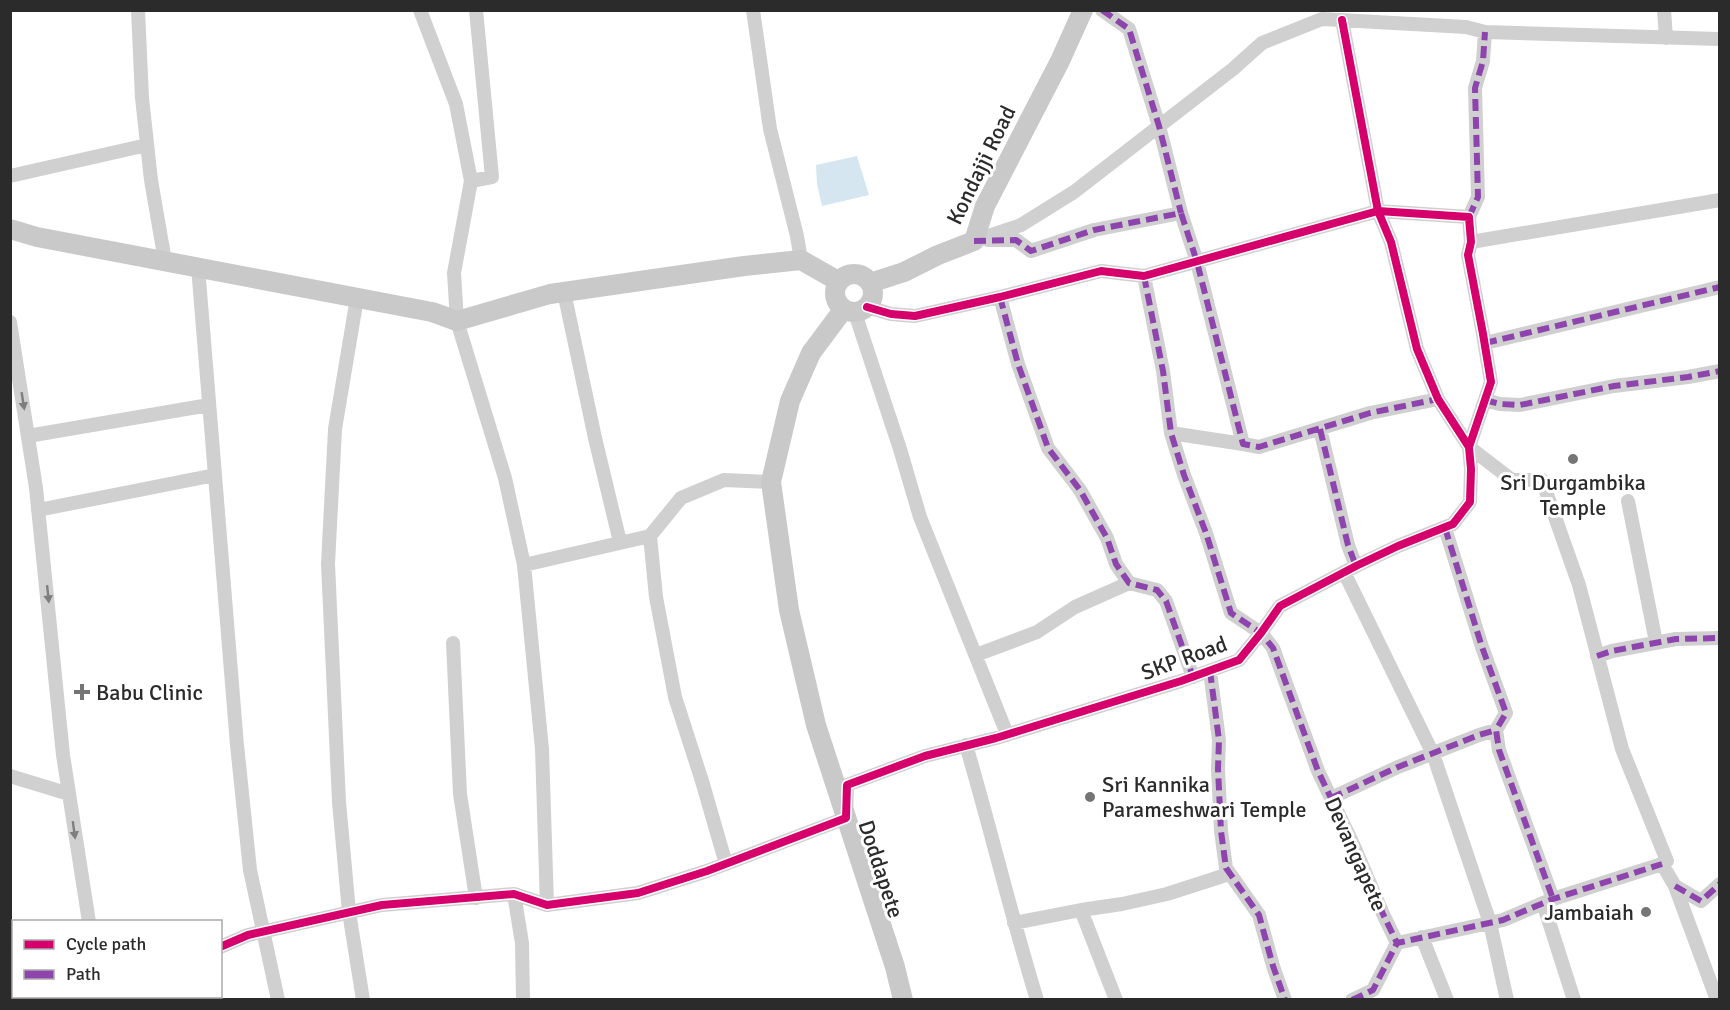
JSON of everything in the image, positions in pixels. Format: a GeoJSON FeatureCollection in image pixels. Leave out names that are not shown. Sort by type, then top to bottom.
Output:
{"type":"FeatureCollection","features":[{"type":"Feature","properties":{"kind":"street"},"geometry":{"type":"LineString","coordinates":[[138,10],[142,98],[147,145],[165,261]]}},
{"type":"Feature","properties":{"kind":"street"},"geometry":{"type":"LineString","coordinates":[[420,10],[456,104],[471,181],[454,273],[457,321],[505,478],[524,565],[542,749],[547,905]]}},
{"type":"Feature","properties":{"kind":"street"},"geometry":{"type":"LineString","coordinates":[[471,181],[492,177],[476,10]]}},
{"type":"Feature","properties":{"kind":"street"},"geometry":{"type":"LineString","coordinates":[[753,10],[770,129],[801,260]]}},
{"type":"Feature","properties":{"kind":"street","name":"Kondajji Road"},"geometry":{"type":"LineString","coordinates":[[870,283],[904,272],[974,241],[986,206],[1060,61],[1083,10]]}},
{"type":"Feature","properties":{"kind":"street"},"geometry":{"type":"LineString","coordinates":[[1102,10],[1130,29],[1159,126],[1181,213],[1197,261],[1243,444]]}},
{"type":"Feature","properties":{"kind":"street"},"geometry":{"type":"LineString","coordinates":[[1664,10],[1666,38]]}},
{"type":"Feature","properties":{"kind":"street"},"geometry":{"type":"LineString","coordinates":[[974,241],[1021,225],[1074,192],[1233,69],[1262,43],[1322,19],[1466,27],[1485,32],[1719,39]]}},
{"type":"Feature","properties":{"kind":"street"},"geometry":{"type":"LineString","coordinates":[[1342,20],[1378,211],[1391,242],[1417,349],[1438,399],[1469,447],[1512,480],[1542,480],[1579,585],[1622,749],[1667,861],[1548,901],[1503,920],[1397,943],[1374,995],[1352,999]]}},
{"type":"Feature","properties":{"kind":"street"},"geometry":{"type":"LineString","coordinates":[[1469,447],[1491,382],[1468,255],[1471,242],[1469,217],[1478,197],[1475,88],[1483,61],[1485,32]]}},
{"type":"Feature","properties":{"kind":"street"},"geometry":{"type":"LineString","coordinates":[[10,176],[147,145]]}},
{"type":"Feature","properties":{"kind":"street"},"geometry":{"type":"LineString","coordinates":[[1471,242],[1719,200]]}},
{"type":"Feature","properties":{"kind":"street"},"geometry":{"type":"LineString","coordinates":[[855,310],[873,296],[870,283],[866,278],[855,274],[848,275],[838,281],[834,293],[835,299],[855,310],[915,316],[1101,271],[1144,276],[1378,211],[1469,217]]}},
{"type":"Feature","properties":{"kind":"street"},"geometry":{"type":"LineString","coordinates":[[974,241],[1016,240],[1031,251],[1094,230],[1181,213]]}},
{"type":"Feature","properties":{"kind":"street"},"geometry":{"type":"LineString","coordinates":[[10,229],[37,237],[432,312],[457,321],[564,291],[801,260],[838,281]]}},
{"type":"Feature","properties":{"kind":"street"},"geometry":{"type":"LineString","coordinates":[[198,267],[237,745],[250,870],[278,999]]}},
{"type":"Feature","properties":{"kind":"street"},"geometry":{"type":"LineString","coordinates":[[1144,276],[1163,371],[1171,433],[1184,475],[1206,533],[1231,613],[1261,633]]}},
{"type":"Feature","properties":{"kind":"street"},"geometry":{"type":"LineString","coordinates":[[1485,343],[1719,287]]}},
{"type":"Feature","properties":{"kind":"street"},"geometry":{"type":"LineString","coordinates":[[564,291],[620,543]]}},
{"type":"Feature","properties":{"kind":"street"},"geometry":{"type":"LineString","coordinates":[[357,297],[335,429],[328,564],[339,802],[349,912],[363,999]]}},
{"type":"Feature","properties":{"kind":"street"},"geometry":{"type":"LineString","coordinates":[[1000,297],[1018,364],[1048,448],[1080,490],[1107,538],[1116,564],[1129,583]]}},
{"type":"Feature","properties":{"kind":"street"},"geometry":{"type":"LineString","coordinates":[[855,310],[920,517],[1007,734]]}},
{"type":"Feature","properties":{"kind":"street","name":"Doddapete"},"geometry":{"type":"LineString","coordinates":[[855,310],[811,353],[790,400],[771,482],[789,610],[816,725],[895,967],[903,999]]}},
{"type":"Feature","properties":{"kind":"street"},"geometry":{"type":"LineString","coordinates":[[10,322],[39,510],[63,755],[88,920]]}},
{"type":"Feature","properties":{"kind":"street"},"geometry":{"type":"LineString","coordinates":[[1485,400],[1500,404],[1520,405],[1614,386],[1719,371]]}},
{"type":"Feature","properties":{"kind":"street"},"geometry":{"type":"LineString","coordinates":[[1171,433],[1259,447],[1370,413],[1438,399]]}},
{"type":"Feature","properties":{"kind":"street"},"geometry":{"type":"LineString","coordinates":[[28,436],[209,405]]}},
{"type":"Feature","properties":{"kind":"street"},"geometry":{"type":"LineString","coordinates":[[1320,429],[1348,545],[1350,569],[1433,754],[1490,923],[1507,999]]}},
{"type":"Feature","properties":{"kind":"street","name":"SKP Road"},"geometry":{"type":"LineString","coordinates":[[846,818],[847,785],[925,756],[1007,734],[1193,677],[1239,660],[1280,606],[1398,546],[1453,524],[1470,502],[1472,469],[1469,447]]}},
{"type":"Feature","properties":{"kind":"street"},"geometry":{"type":"LineString","coordinates":[[39,510],[215,475]]}},
{"type":"Feature","properties":{"kind":"street"},"geometry":{"type":"LineString","coordinates":[[524,565],[650,536],[681,498],[724,480],[771,482]]}},
{"type":"Feature","properties":{"kind":"street"},"geometry":{"type":"LineString","coordinates":[[1628,501],[1656,642]]}},
{"type":"Feature","properties":{"kind":"street"},"geometry":{"type":"LineString","coordinates":[[1331,798],[1398,767],[1496,729],[1506,713],[1482,647],[1445,528]]}},
{"type":"Feature","properties":{"kind":"street"},"geometry":{"type":"LineString","coordinates":[[650,536],[656,597],[675,697],[726,864]]}},
{"type":"Feature","properties":{"kind":"street"},"geometry":{"type":"LineString","coordinates":[[976,655],[1037,632],[1075,607],[1129,583],[1157,590],[1166,601],[1193,677]]}},
{"type":"Feature","properties":{"kind":"street","name":"Devangapete"},"geometry":{"type":"LineString","coordinates":[[1261,633],[1273,648],[1318,771],[1397,943]]}},
{"type":"Feature","properties":{"kind":"street"},"geometry":{"type":"LineString","coordinates":[[1597,656],[1676,639],[1719,638]]}},
{"type":"Feature","properties":{"kind":"street"},"geometry":{"type":"LineString","coordinates":[[453,643],[460,794],[476,898]]}},
{"type":"Feature","properties":{"kind":"street"},"geometry":{"type":"LineString","coordinates":[[1210,671],[1219,740],[1221,831],[1226,868],[1259,915],[1285,999]]}},
{"type":"Feature","properties":{"kind":"street"},"geometry":{"type":"LineString","coordinates":[[1496,729],[1499,750],[1548,901],[1574,999]]}},
{"type":"Feature","properties":{"kind":"street"},"geometry":{"type":"LineString","coordinates":[[966,746],[1037,999]]}},
{"type":"Feature","properties":{"kind":"street"},"geometry":{"type":"LineString","coordinates":[[10,776],[69,794]]}},
{"type":"Feature","properties":{"kind":"street"},"geometry":{"type":"LineString","coordinates":[[222,946],[262,931],[382,905],[514,894],[547,905],[639,893],[726,864],[846,818]]}},
{"type":"Feature","properties":{"kind":"street"},"geometry":{"type":"LineString","coordinates":[[1662,864],[1675,886],[1717,999]]}},
{"type":"Feature","properties":{"kind":"street"},"geometry":{"type":"LineString","coordinates":[[1014,923],[1167,894],[1229,874]]}},
{"type":"Feature","properties":{"kind":"street"},"geometry":{"type":"LineString","coordinates":[[1675,886],[1701,901],[1719,884]]}},
{"type":"Feature","properties":{"kind":"street"},"geometry":{"type":"LineString","coordinates":[[514,894],[522,944],[523,999]]}},
{"type":"Feature","properties":{"kind":"street"},"geometry":{"type":"LineString","coordinates":[[1081,910],[1116,999]]}},
{"type":"Feature","properties":{"kind":"street"},"geometry":{"type":"LineString","coordinates":[[1422,937],[1447,999]]}},
{"type":"Feature","properties":{"kind":"shaded area"},"geometry":{"type":"Polygon","coordinates":[[[857,156],[869,195],[822,206],[816,165],[857,156]]]}},
{"type":"Feature","properties":{"kind":"marked path"},"geometry":{"type":"LineString","coordinates":[[1102,10],[1129,29],[1159,126],[1181,213]]}},
{"type":"Feature","properties":{"kind":"marked path"},"geometry":{"type":"LineString","coordinates":[[1469,217],[1478,197],[1475,88],[1483,61],[1485,32]]}},
{"type":"Feature","properties":{"kind":"marked path"},"geometry":{"type":"LineString","coordinates":[[974,241],[1016,240],[1031,251],[1094,230],[1181,213],[1197,262],[1243,444],[1259,447],[1370,413],[1438,399]]}},
{"type":"Feature","properties":{"kind":"marked path"},"geometry":{"type":"LineString","coordinates":[[1144,276],[1163,371],[1171,433],[1231,613],[1261,633],[1273,648],[1318,771],[1397,943]]}},
{"type":"Feature","properties":{"kind":"marked path"},"geometry":{"type":"LineString","coordinates":[[1485,343],[1720,287]]}},
{"type":"Feature","properties":{"kind":"marked path"},"geometry":{"type":"LineString","coordinates":[[1000,297],[1018,364],[1048,448],[1080,490],[1107,538],[1116,564],[1129,583],[1157,590],[1166,601],[1193,677]]}},
{"type":"Feature","properties":{"kind":"marked path"},"geometry":{"type":"LineString","coordinates":[[1485,400],[1500,404],[1520,405],[1614,386],[1720,371]]}},
{"type":"Feature","properties":{"kind":"marked path"},"geometry":{"type":"LineString","coordinates":[[1320,429],[1348,545],[1356,566]]}},
{"type":"Feature","properties":{"kind":"marked path"},"geometry":{"type":"LineString","coordinates":[[1445,528],[1482,647],[1506,713],[1496,730],[1499,750],[1553,899]]}},
{"type":"Feature","properties":{"kind":"marked path"},"geometry":{"type":"LineString","coordinates":[[1597,656],[1676,639],[1720,638]]}},
{"type":"Feature","properties":{"kind":"marked path"},"geometry":{"type":"LineString","coordinates":[[1210,671],[1219,740],[1221,831],[1226,868],[1259,915],[1285,1000]]}},
{"type":"Feature","properties":{"kind":"marked path"},"geometry":{"type":"LineString","coordinates":[[1331,798],[1398,767],[1496,730]]}},
{"type":"Feature","properties":{"kind":"marked path"},"geometry":{"type":"LineString","coordinates":[[1352,1000],[1373,990],[1397,943],[1503,920],[1553,899],[1662,864]]}},
{"type":"Feature","properties":{"kind":"marked path"},"geometry":{"type":"LineString","coordinates":[[1675,886],[1701,901],[1720,884]]}},
{"type":"Feature","properties":{"kind":"cycle path"},"geometry":{"type":"LineString","coordinates":[[867,307],[891,314],[915,316],[1101,271],[1144,276],[1378,211],[1469,217],[1471,242],[1468,255],[1491,382],[1469,447],[1438,399],[1417,349],[1391,242],[1378,211],[1342,20]]}},
{"type":"Feature","properties":{"kind":"cycle path"},"geometry":{"type":"LineString","coordinates":[[222,946],[248,935],[382,905],[514,894],[547,905],[638,893],[707,871],[846,818],[847,785],[925,756],[996,738],[1181,681],[1239,660],[1280,606],[1398,546],[1453,524],[1470,502],[1469,447]]}},
{"type":"Feature","properties":{"kind":"place","name":"Sri Durgambika Temple"},"geometry":{"type":"Point","coordinates":[1573,459]}},
{"type":"Feature","properties":{"kind":"place","name":"Babu Clinic"},"geometry":{"type":"Point","coordinates":[82,692]}},
{"type":"Feature","properties":{"kind":"place","name":"Sri Kannika Parameshwari Temple"},"geometry":{"type":"Point","coordinates":[1090,797]}},
{"type":"Feature","properties":{"kind":"place","name":"Jambaiah"},"geometry":{"type":"Point","coordinates":[1646,912]}}]}
